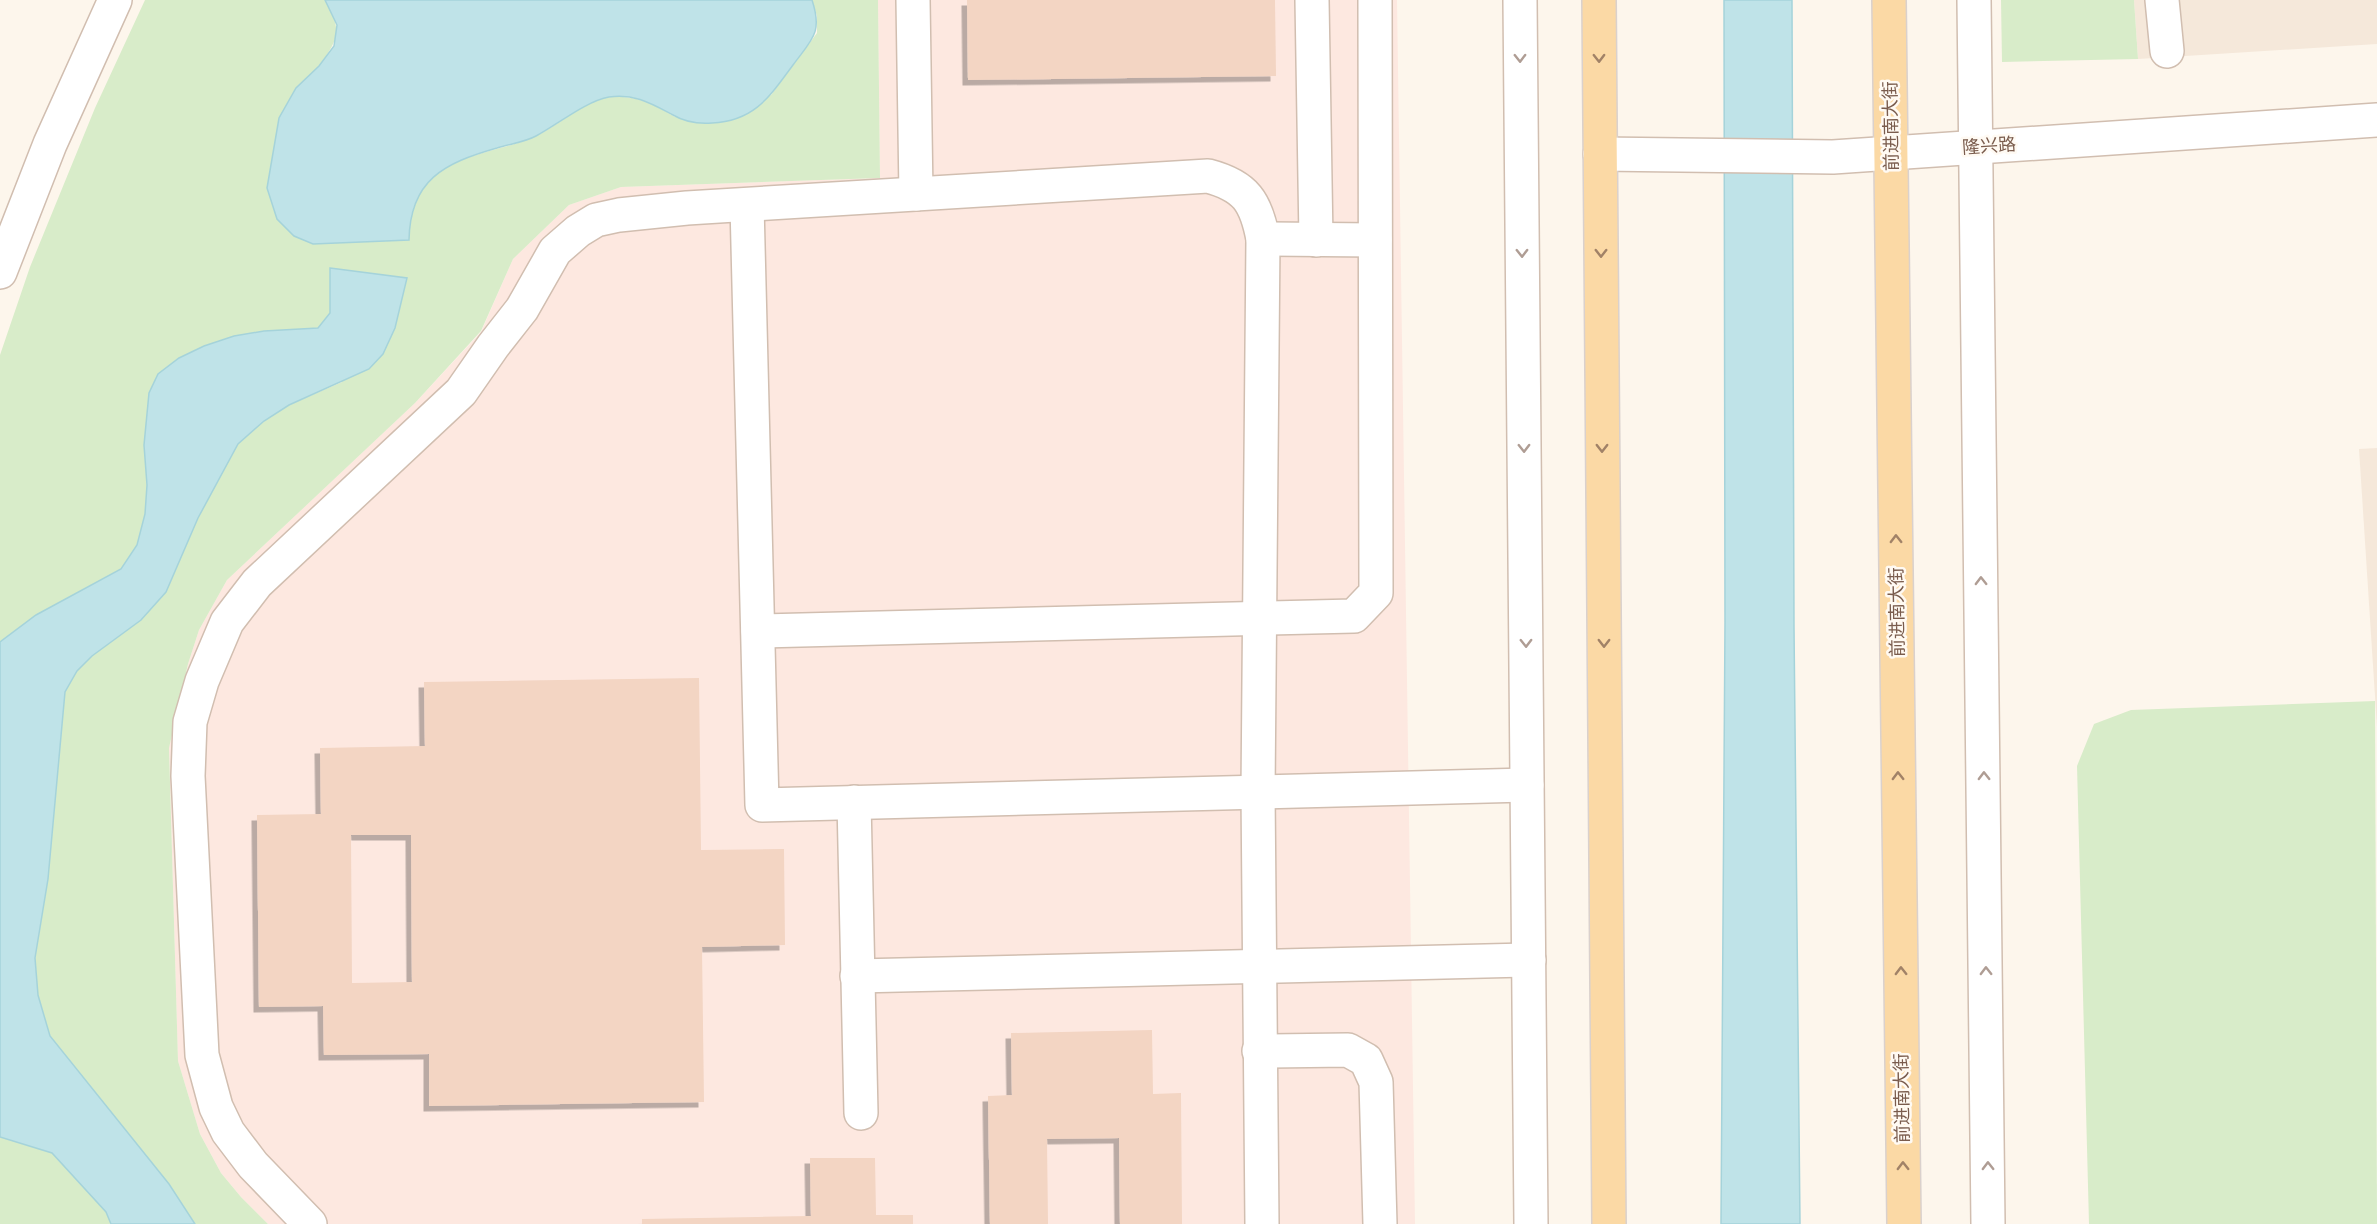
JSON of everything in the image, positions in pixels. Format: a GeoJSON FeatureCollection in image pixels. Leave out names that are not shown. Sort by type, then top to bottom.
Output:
{"type":"FeatureCollection","features":[{"type":"Feature","properties":{"kind":"main road"},"geometry":{"type":"LineString","coordinates":[[1599,0],[1609,1224]]}},
{"type":"Feature","properties":{"kind":"main road","name":"前进南大街"},"geometry":{"type":"LineString","coordinates":[[1889,0],[1904,1224]]}},
{"type":"Feature","properties":{"kind":"street"},"geometry":{"type":"LineString","coordinates":[[0,272],[50,144],[114,0]]}},
{"type":"Feature","properties":{"kind":"street"},"geometry":{"type":"LineString","coordinates":[[913,0],[916,194]]}},
{"type":"Feature","properties":{"kind":"street"},"geometry":{"type":"LineString","coordinates":[[1312,0],[1317,240]]}},
{"type":"Feature","properties":{"kind":"street"},"geometry":{"type":"LineString","coordinates":[[758,631],[1354,616],[1376,593],[1375,0]]}},
{"type":"Feature","properties":{"kind":"street"},"geometry":{"type":"LineString","coordinates":[[1520,0],[1531,1224]]}},
{"type":"Feature","properties":{"kind":"street"},"geometry":{"type":"LineString","coordinates":[[1974,0],[1988,1224]]}},
{"type":"Feature","properties":{"kind":"street"},"geometry":{"type":"LineString","coordinates":[[2162,0],[2167,51]]}},
{"type":"Feature","properties":{"kind":"street","name":"隆兴路"},"geometry":{"type":"LineString","coordinates":[[1600,154],[1833,157],[2377,120]]}},
{"type":"Feature","properties":{"kind":"street"},"geometry":{"type":"LineString","coordinates":[[310,1224],[253,1165],[228,1132],[216,1107],[202,1055],[189,765],[190,722],[201,681],[227,622],[257,583],[461,392],[522,309],[555,251],[578,231],[596,220],[619,215],[747,205],[1208,176],[1227,181],[1249,197],[1259,217],[1263,239],[1258,792],[1262,1224]]}},
{"type":"Feature","properties":{"kind":"street"},"geometry":{"type":"LineString","coordinates":[[747,205],[762,805],[1527,785]]}},
{"type":"Feature","properties":{"kind":"street"},"geometry":{"type":"LineString","coordinates":[[1263,239],[1375,240]]}},
{"type":"Feature","properties":{"kind":"street"},"geometry":{"type":"LineString","coordinates":[[854,802],[861,1113]]}},
{"type":"Feature","properties":{"kind":"street"},"geometry":{"type":"LineString","coordinates":[[858,976],[1529,960]]}},
{"type":"Feature","properties":{"kind":"street"},"geometry":{"type":"LineString","coordinates":[[1259,1051],[1348,1050],[1366,1060],[1376,1082],[1380,1224]]}},
{"type":"Feature","properties":{"kind":"shaded area"},"geometry":{"type":"Polygon","coordinates":[[[878,0],[1397,0],[1415,1224],[268,1224],[221,1173],[200,1134],[178,1061],[169,747],[188,664],[199,630],[227,580],[415,403],[481,332],[513,259],[569,205],[621,187],[880,178],[878,0]]]}},
{"type":"Feature","properties":{"kind":"shaded area"},"geometry":{"type":"Polygon","coordinates":[[[2134,0],[2377,0],[2377,44],[2138,59],[2134,0]]]}},
{"type":"Feature","properties":{"kind":"shaded area"},"geometry":{"type":"Polygon","coordinates":[[[2377,448],[2377,727],[2359,449],[2377,448]]]}},
{"type":"Feature","properties":{"kind":"green space"},"geometry":{"type":"Polygon","coordinates":[[[145,0],[325,0],[334,19],[336,34],[334,42],[319,66],[409,226],[419,193],[432,177],[444,169],[469,157],[534,137],[601,99],[629,97],[652,104],[675,117],[771,95],[817,33],[817,16],[812,0],[878,0],[880,178],[621,187],[569,205],[513,259],[481,331],[415,403],[227,580],[199,630],[188,664],[169,748],[178,1061],[200,1134],[221,1173],[268,1224],[195,1224],[169,1184],[50,1036],[38,995],[35,958],[48,879],[65,692],[77,671],[92,656],[141,620],[166,592],[198,518],[238,444],[264,421],[289,405],[342,382],[331,298],[330,313],[318,328],[247,335],[214,344],[179,358],[144,445],[147,485],[145,514],[137,545],[121,569],[36,615],[0,642],[0,355],[30,267],[95,108],[145,0]]]}},
{"type":"Feature","properties":{"kind":"green space"},"geometry":{"type":"Polygon","coordinates":[[[2001,0],[2134,0],[2138,59],[2002,62],[2001,0]]]}},
{"type":"Feature","properties":{"kind":"green space"},"geometry":{"type":"Polygon","coordinates":[[[2375,701],[2377,1224],[2089,1224],[2077,766],[2094,724],[2131,710],[2375,701]]]}},
{"type":"Feature","properties":{"kind":"green space"},"geometry":{"type":"Polygon","coordinates":[[[0,1137],[52,1153],[106,1212],[111,1224],[0,1224],[0,1137]]]}},
{"type":"Feature","properties":{"kind":"water"},"geometry":{"type":"Polygon","coordinates":[[[325,0],[812,0],[816,28],[810,42],[777,87],[760,105],[740,117],[727,121],[697,123],[682,119],[635,98],[618,96],[600,99],[532,138],[478,154],[446,168],[423,188],[411,219],[409,240],[313,244],[294,236],[277,219],[267,188],[279,118],[296,88],[319,66],[334,46],[337,25],[325,0]]]}},
{"type":"Feature","properties":{"kind":"water"},"geometry":{"type":"Polygon","coordinates":[[[1724,0],[1792,0],[1794,627],[1800,1224],[1721,1224],[1725,622],[1724,0]]]}},
{"type":"Feature","properties":{"kind":"water"},"geometry":{"type":"Polygon","coordinates":[[[330,268],[407,278],[395,328],[383,354],[369,369],[289,405],[264,421],[238,444],[198,518],[166,592],[141,620],[92,656],[77,671],[65,692],[48,879],[35,958],[38,995],[50,1036],[169,1184],[195,1224],[111,1224],[106,1212],[52,1153],[0,1137],[0,642],[36,615],[121,569],[137,545],[145,514],[147,485],[144,445],[149,393],[158,374],[179,358],[204,346],[234,336],[264,331],[318,328],[330,313],[330,268]]]}},
{"type":"Feature","properties":{"kind":"building"},"geometry":{"type":"Polygon","coordinates":[[[967,0],[1275,0],[1276,76],[968,80],[967,0]]]}},
{"type":"Feature","properties":{"kind":"building"},"geometry":{"type":"Polygon","coordinates":[[[699,678],[701,850],[784,849],[785,945],[702,947],[704,1102],[429,1106],[429,1054],[324,1055],[323,1006],[259,1007],[257,815],[321,814],[320,748],[425,746],[424,682],[699,678]],[[351,835],[352,983],[412,982],[411,835],[351,835]]]}},
{"type":"Feature","properties":{"kind":"building"},"geometry":{"type":"Polygon","coordinates":[[[1152,1030],[1153,1094],[1181,1093],[1182,1224],[1120,1224],[1119,1138],[1047,1139],[1048,1224],[990,1224],[988,1096],[1012,1095],[1011,1033],[1152,1030]]]}},
{"type":"Feature","properties":{"kind":"building"},"geometry":{"type":"Polygon","coordinates":[[[810,1158],[875,1158],[876,1215],[913,1215],[913,1224],[642,1224],[642,1219],[811,1216],[810,1158]]]}}]}
